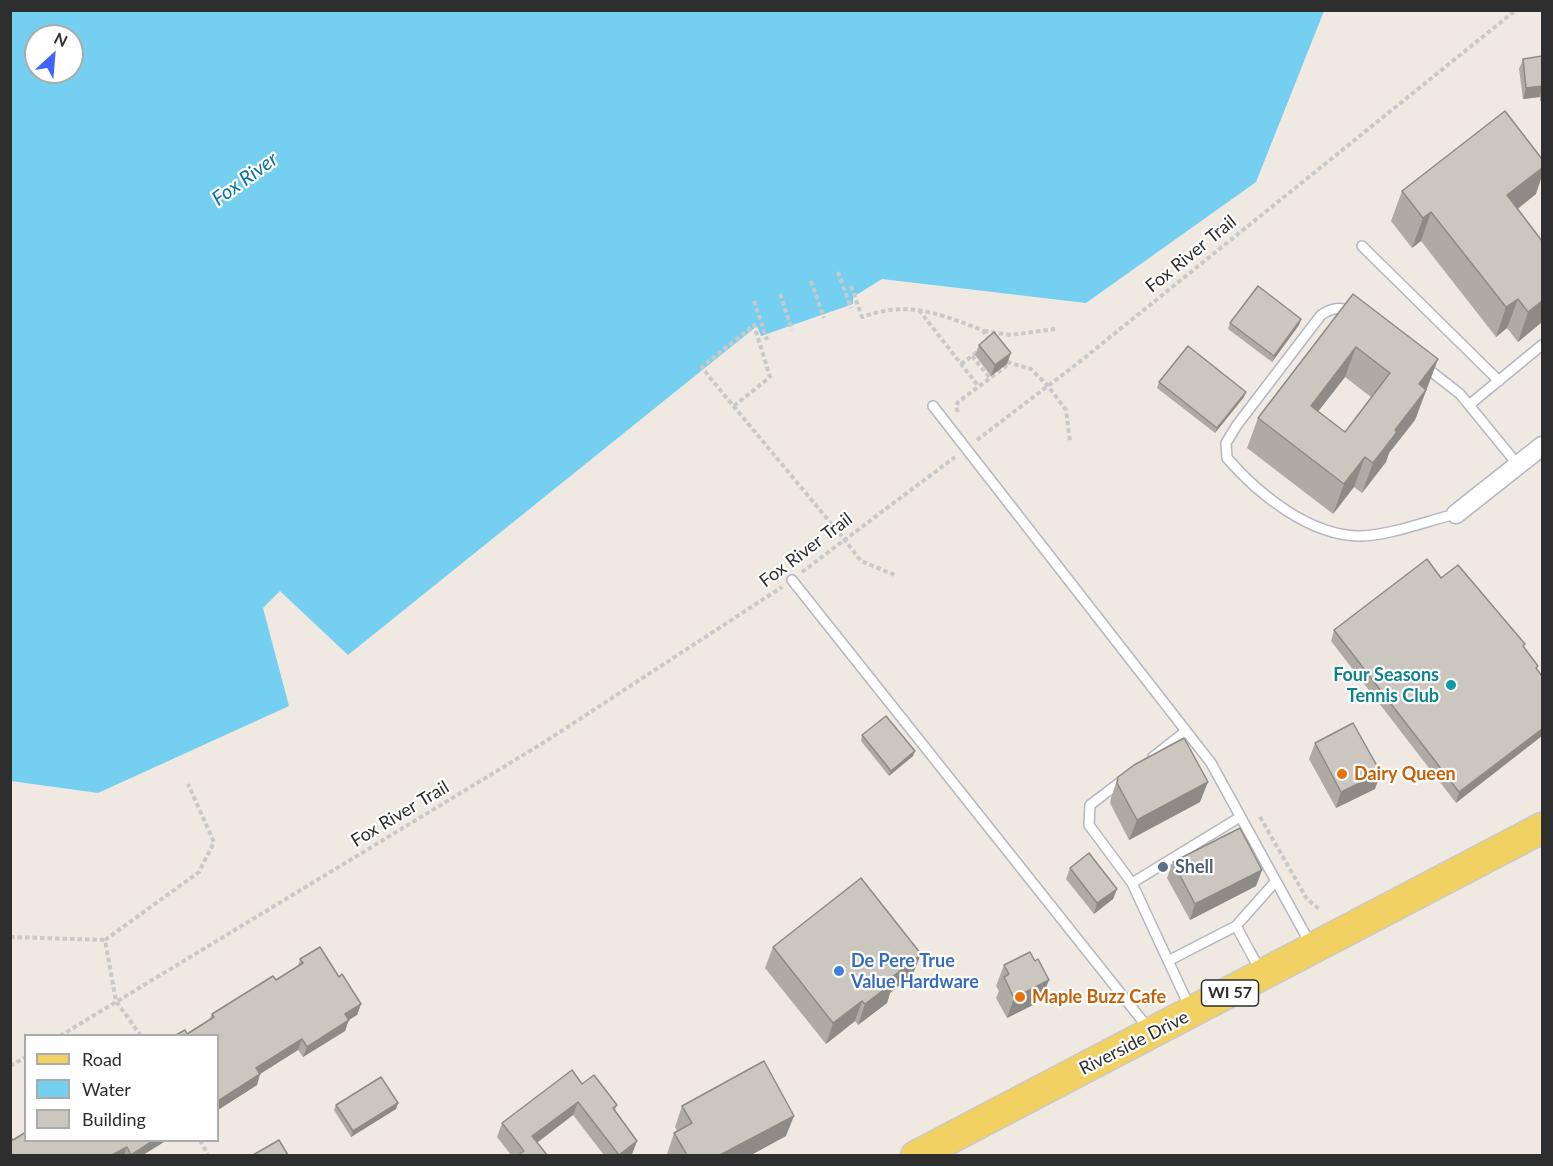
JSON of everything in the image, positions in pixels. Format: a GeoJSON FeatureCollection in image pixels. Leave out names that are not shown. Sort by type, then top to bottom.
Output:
{"type":"FeatureCollection","features":[{"type":"Feature","properties":{"kind":"main road","name":"Riverside Drive"},"geometry":{"type":"LineString","coordinates":[[916,1155],[1542,828]]}},
{"type":"Feature","properties":{"kind":"street"},"geometry":{"type":"LineString","coordinates":[[1456,514],[1542,446]]}},
{"type":"Feature","properties":{"kind":"lane"},"geometry":{"type":"LineString","coordinates":[[1362,246],[1499,381]]}},
{"type":"Feature","properties":{"kind":"lane"},"geometry":{"type":"LineString","coordinates":[[1363,317],[1344,308],[1330,309],[1321,315],[1237,425],[1226,443],[1227,458],[1261,491],[1301,520],[1325,528],[1360,536],[1456,514]]}},
{"type":"Feature","properties":{"kind":"lane"},"geometry":{"type":"LineString","coordinates":[[1469,405],[1542,345]]}},
{"type":"Feature","properties":{"kind":"lane"},"geometry":{"type":"LineString","coordinates":[[1416,359],[1460,394],[1518,465]]}},
{"type":"Feature","properties":{"kind":"lane"},"geometry":{"type":"LineString","coordinates":[[933,406],[1211,764],[1314,949]]}},
{"type":"Feature","properties":{"kind":"lane"},"geometry":{"type":"LineString","coordinates":[[792,580],[1152,1033]]}},
{"type":"Feature","properties":{"kind":"lane"},"geometry":{"type":"LineString","coordinates":[[1143,765],[1186,731]]}},
{"type":"Feature","properties":{"kind":"lane"},"geometry":{"type":"LineString","coordinates":[[1134,772],[1090,805],[1089,825],[1132,883],[1192,1012]]}},
{"type":"Feature","properties":{"kind":"lane"},"geometry":{"type":"LineString","coordinates":[[1132,883],[1240,817]]}},
{"type":"Feature","properties":{"kind":"lane"},"geometry":{"type":"LineString","coordinates":[[1168,961],[1236,926],[1276,881]]}},
{"type":"Feature","properties":{"kind":"lane"},"geometry":{"type":"LineString","coordinates":[[1236,926],[1264,975]]}},
{"type":"Feature","properties":{"kind":"path","name":"Fox River Trail"},"geometry":{"type":"LineString","coordinates":[[62,1034],[543,743],[792,580],[1048,386],[1516,10]]}},
{"type":"Feature","properties":{"kind":"path"},"geometry":{"type":"LineString","coordinates":[[838,272],[851,308]]}},
{"type":"Feature","properties":{"kind":"path"},"geometry":{"type":"LineString","coordinates":[[811,281],[824,318]]}},
{"type":"Feature","properties":{"kind":"path"},"geometry":{"type":"LineString","coordinates":[[851,286],[862,317],[883,310],[918,309],[983,331],[1011,335],[1055,329]]}},
{"type":"Feature","properties":{"kind":"path"},"geometry":{"type":"LineString","coordinates":[[780,294],[792,330]]}},
{"type":"Feature","properties":{"kind":"path"},"geometry":{"type":"LineString","coordinates":[[754,301],[766,340]]}},
{"type":"Feature","properties":{"kind":"path"},"geometry":{"type":"LineString","coordinates":[[918,309],[979,387],[1009,364]]}},
{"type":"Feature","properties":{"kind":"path"},"geometry":{"type":"LineString","coordinates":[[734,406],[770,377],[754,325],[702,367],[861,561],[897,576]]}},
{"type":"Feature","properties":{"kind":"path"},"geometry":{"type":"LineString","coordinates":[[983,331],[997,349]]}},
{"type":"Feature","properties":{"kind":"path"},"geometry":{"type":"LineString","coordinates":[[961,364],[991,341]]}},
{"type":"Feature","properties":{"kind":"path"},"geometry":{"type":"LineString","coordinates":[[972,356],[990,378]]}},
{"type":"Feature","properties":{"kind":"path"},"geometry":{"type":"LineString","coordinates":[[1003,357],[1009,364],[1031,369],[1048,386],[1066,410],[1070,442]]}},
{"type":"Feature","properties":{"kind":"path"},"geometry":{"type":"LineString","coordinates":[[10,937],[105,940],[199,872],[214,842],[188,784]]}},
{"type":"Feature","properties":{"kind":"path"},"geometry":{"type":"LineString","coordinates":[[105,940],[116,1001],[140,1034]]}},
{"type":"Feature","properties":{"kind":"path"},"geometry":{"type":"LineString","coordinates":[[10,1066],[24,1057]]}},
{"type":"Feature","properties":{"kind":"water","name":"Fox River"},"geometry":{"type":"Polygon","coordinates":[[[11,10],[1324,10],[1256,182],[1086,303],[882,279],[853,297],[853,304],[761,336],[757,326],[348,655],[280,591],[263,608],[289,706],[98,793],[11,781],[11,10]]]}},
{"type":"Feature","properties":{"kind":"building"},"geometry":{"type":"Polygon","coordinates":[[[1542,56],[1542,86],[1526,88],[1523,59],[1542,56]]]}},
{"type":"Feature","properties":{"kind":"building"},"geometry":{"type":"Polygon","coordinates":[[[1505,111],[1542,159],[1542,168],[1507,195],[1542,241],[1542,301],[1528,312],[1518,299],[1506,307],[1431,212],[1423,218],[1402,191],[1505,111]]]}},
{"type":"Feature","properties":{"kind":"building"},"geometry":{"type":"Polygon","coordinates":[[[1258,286],[1301,319],[1274,356],[1230,323],[1258,286]]]}},
{"type":"Feature","properties":{"kind":"building"},"geometry":{"type":"Polygon","coordinates":[[[1353,294],[1438,359],[1419,384],[1426,390],[1395,430],[1397,432],[1373,463],[1365,457],[1344,484],[1258,418],[1353,294]],[[1356,347],[1311,406],[1345,432],[1390,373],[1356,347]]]}},
{"type":"Feature","properties":{"kind":"building"},"geometry":{"type":"Polygon","coordinates":[[[994,332],[1011,353],[995,365],[979,345],[994,332]]]}},
{"type":"Feature","properties":{"kind":"building"},"geometry":{"type":"Polygon","coordinates":[[[1188,346],[1246,392],[1217,428],[1159,382],[1188,346]]]}},
{"type":"Feature","properties":{"kind":"building","name":"Four Seasons Tennis Club"},"geometry":{"type":"Polygon","coordinates":[[[1427,559],[1441,578],[1458,565],[1525,644],[1523,646],[1538,666],[1536,668],[1542,676],[1542,729],[1459,792],[1334,630],[1427,559]]]}},
{"type":"Feature","properties":{"kind":"building"},"geometry":{"type":"Polygon","coordinates":[[[886,716],[915,751],[891,771],[862,735],[886,716]]]}},
{"type":"Feature","properties":{"kind":"building"},"geometry":{"type":"Polygon","coordinates":[[[1353,723],[1381,773],[1341,792],[1315,743],[1353,723]]]}},
{"type":"Feature","properties":{"kind":"building"},"geometry":{"type":"Polygon","coordinates":[[[1184,738],[1208,782],[1137,820],[1117,783],[1118,777],[1134,765],[1184,738]]]}},
{"type":"Feature","properties":{"kind":"building"},"geometry":{"type":"Polygon","coordinates":[[[1240,828],[1262,870],[1195,904],[1173,862],[1240,828]]]}},
{"type":"Feature","properties":{"kind":"building"},"geometry":{"type":"Polygon","coordinates":[[[1089,853],[1117,889],[1097,903],[1070,868],[1089,853]]]}},
{"type":"Feature","properties":{"kind":"building"},"geometry":{"type":"Polygon","coordinates":[[[861,878],[921,954],[891,978],[894,982],[865,1004],[862,1001],[833,1023],[773,947],[861,878]]]}},
{"type":"Feature","properties":{"kind":"building"},"geometry":{"type":"Polygon","coordinates":[[[320,947],[339,977],[342,974],[361,1004],[345,1014],[349,1020],[307,1047],[302,1039],[256,1068],[260,1074],[219,1100],[219,1034],[187,1034],[214,1017],[212,1014],[273,976],[276,980],[303,963],[300,959],[320,947]]]}},
{"type":"Feature","properties":{"kind":"building"},"geometry":{"type":"Polygon","coordinates":[[[1030,952],[1035,961],[1038,959],[1049,980],[1014,998],[1004,977],[1009,974],[1004,965],[1030,952]]]}},
{"type":"Feature","properties":{"kind":"building"},"geometry":{"type":"Polygon","coordinates":[[[764,1061],[794,1116],[720,1155],[687,1155],[674,1133],[692,1123],[682,1106],[764,1061]]]}},
{"type":"Feature","properties":{"kind":"building"},"geometry":{"type":"Polygon","coordinates":[[[572,1070],[582,1084],[594,1075],[617,1105],[613,1108],[637,1141],[619,1155],[578,1102],[532,1136],[547,1155],[518,1155],[524,1151],[502,1123],[572,1070]]]}},
{"type":"Feature","properties":{"kind":"building"},"geometry":{"type":"Polygon","coordinates":[[[381,1077],[398,1103],[353,1131],[336,1105],[381,1077]]]}},
{"type":"Feature","properties":{"kind":"building"},"geometry":{"type":"Polygon","coordinates":[[[24,1133],[24,1142],[151,1142],[131,1155],[127,1147],[112,1155],[10,1155],[10,1137],[13,1140],[24,1133]]]}},
{"type":"Feature","properties":{"kind":"building"},"geometry":{"type":"Polygon","coordinates":[[[279,1140],[288,1155],[253,1155],[279,1140]]]}},
{"type":"Feature","properties":{"kind":"place","name":"Four Seasons Tennis Club"},"geometry":{"type":"Point","coordinates":[1451,685]}},
{"type":"Feature","properties":{"kind":"place","name":"Dairy Queen"},"geometry":{"type":"Point","coordinates":[1342,774]}},
{"type":"Feature","properties":{"kind":"place","name":"Shell"},"geometry":{"type":"Point","coordinates":[1163,867]}},
{"type":"Feature","properties":{"kind":"place","name":"De Pere True Value Hardware"},"geometry":{"type":"Point","coordinates":[839,971]}},
{"type":"Feature","properties":{"kind":"place","name":"Maple Buzz Cafe"},"geometry":{"type":"Point","coordinates":[1020,997]}}]}
